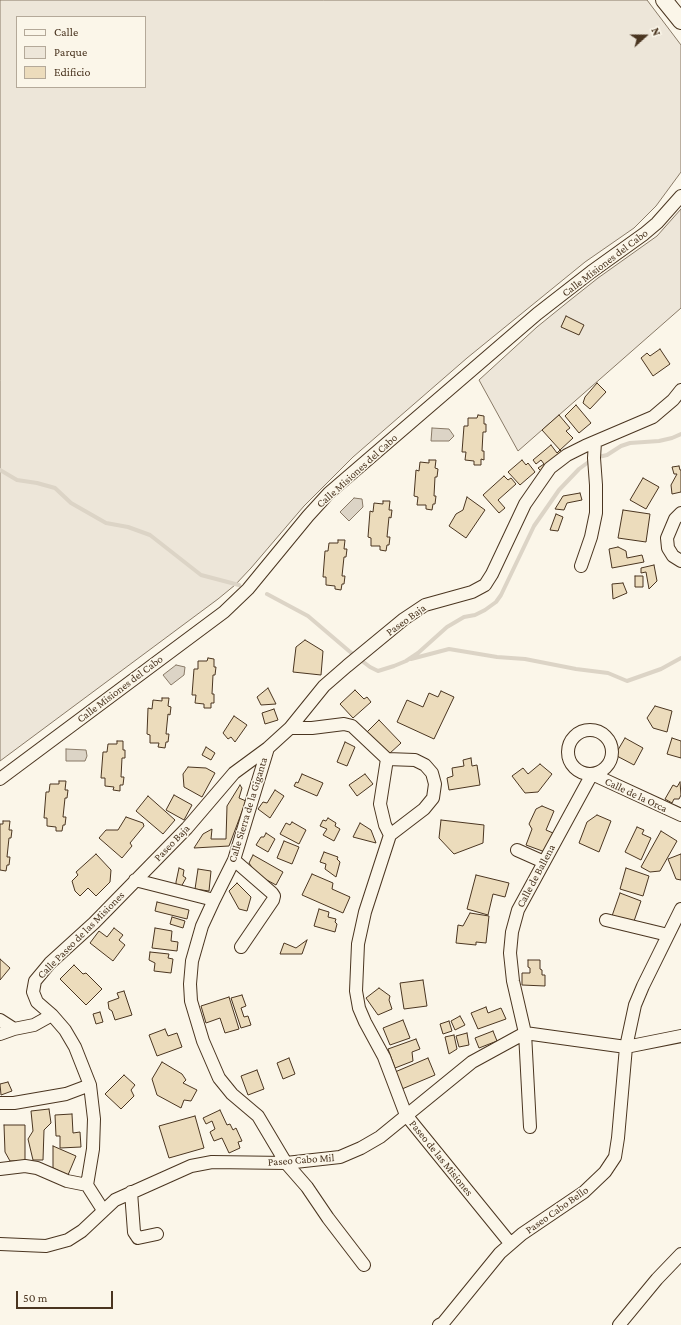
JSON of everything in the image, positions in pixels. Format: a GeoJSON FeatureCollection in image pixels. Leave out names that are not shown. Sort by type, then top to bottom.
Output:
{"type":"FeatureCollection","features":[{"type":"Feature","properties":{"kind":"main road"},"geometry":{"type":"LineString","coordinates":[[664,0],[681,21]]}},
{"type":"Feature","properties":{"kind":"street","name":"Calle Misiones del Cabo"},"geometry":{"type":"LineString","coordinates":[[0,779],[224,612],[248,589],[308,516],[329,493],[537,314],[591,272],[644,234],[657,223],[681,196]]}},
{"type":"Feature","properties":{"kind":"street","name":"Paseo Baja"},"geometry":{"type":"LineString","coordinates":[[135,880],[187,828],[234,772],[268,748],[290,728],[324,686],[404,619],[425,605],[472,592],[484,585],[492,574],[525,504],[550,468],[567,455],[653,417],[674,400],[681,390]]}},
{"type":"Feature","properties":{"kind":"street"},"geometry":{"type":"LineString","coordinates":[[581,566],[591,537],[596,513],[594,458],[595,442]]}},
{"type":"Feature","properties":{"kind":"street"},"geometry":{"type":"LineString","coordinates":[[681,513],[675,519],[667,538],[668,548],[673,556],[681,560]]}},
{"type":"Feature","properties":{"kind":"street"},"geometry":{"type":"LineString","coordinates":[[290,728],[312,728],[344,724],[352,726],[387,759],[415,760],[425,765],[432,773],[435,784],[433,798],[424,809],[390,835],[380,804],[387,759]]}},
{"type":"Feature","properties":{"kind":"street","name":"Calle Sierra de la Giganta"},"geometry":{"type":"LineString","coordinates":[[268,748],[234,860],[202,926],[192,961],[190,984],[191,1001],[204,1041],[219,1078],[232,1094],[258,1116],[286,1163],[307,1187],[328,1218],[364,1265]]}},
{"type":"Feature","properties":{"kind":"street","name":"Calle de la Orca"},"geometry":{"type":"LineString","coordinates":[[592,774],[681,815]]}},
{"type":"Feature","properties":{"kind":"street","name":"Calle de Ballena"},"geometry":{"type":"LineString","coordinates":[[530,1127],[525,1033],[513,981],[510,953],[512,932],[518,910],[592,774]]}},
{"type":"Feature","properties":{"kind":"street","name":"Paseo de las Misiones"},"geometry":{"type":"LineString","coordinates":[[390,835],[365,912],[358,944],[356,990],[359,1008],[384,1057],[406,1115],[510,1243]]}},
{"type":"Feature","properties":{"kind":"street"},"geometry":{"type":"LineString","coordinates":[[518,850],[544,862]]}},
{"type":"Feature","properties":{"kind":"street"},"geometry":{"type":"LineString","coordinates":[[234,860],[272,892],[274,896],[273,900],[241,947]]}},
{"type":"Feature","properties":{"kind":"street"},"geometry":{"type":"LineString","coordinates":[[135,880],[214,900]]}},
{"type":"Feature","properties":{"kind":"street","name":"Calle Paseo de las Misiones"},"geometry":{"type":"LineString","coordinates":[[87,1184],[93,1149],[94,1119],[90,1085],[75,1047],[65,1030],[37,1002],[33,992],[35,981],[50,963],[94,923],[135,880]]}},
{"type":"Feature","properties":{"kind":"street","name":"Paseo Cabo Bello"},"geometry":{"type":"LineString","coordinates":[[439,1325],[443,1323],[500,1253],[510,1243],[584,1192],[605,1172],[614,1158],[618,1138],[626,1046],[635,1005],[681,908]]}},
{"type":"Feature","properties":{"kind":"street"},"geometry":{"type":"LineString","coordinates":[[606,920],[668,936]]}},
{"type":"Feature","properties":{"kind":"street"},"geometry":{"type":"LineString","coordinates":[[0,1034],[14,1029],[34,1026],[52,1016]]}},
{"type":"Feature","properties":{"kind":"street"},"geometry":{"type":"LineString","coordinates":[[0,1020],[14,1029]]}},
{"type":"Feature","properties":{"kind":"street"},"geometry":{"type":"LineString","coordinates":[[525,1033],[626,1046],[681,1036]]}},
{"type":"Feature","properties":{"kind":"street","name":"Paseo Cabo Mil"},"geometry":{"type":"LineString","coordinates":[[0,1244],[46,1246],[68,1240],[82,1231],[115,1200],[191,1166],[212,1162],[286,1163],[340,1157],[361,1148],[380,1137],[472,1062],[525,1033]]}},
{"type":"Feature","properties":{"kind":"street"},"geometry":{"type":"LineString","coordinates":[[0,1103],[66,1094],[90,1085]]}},
{"type":"Feature","properties":{"kind":"street"},"geometry":{"type":"LineString","coordinates":[[0,1169],[25,1166],[37,1168],[67,1181],[87,1184],[103,1210]]}},
{"type":"Feature","properties":{"kind":"street"},"geometry":{"type":"LineString","coordinates":[[131,1192],[134,1232],[138,1238],[157,1234]]}},
{"type":"Feature","properties":{"kind":"street"},"geometry":{"type":"LineString","coordinates":[[619,1325],[681,1254]]}},
{"type":"Feature","properties":{"kind":"green space"},"geometry":{"type":"Polygon","coordinates":[[[0,0],[647,0],[681,45],[681,172],[656,206],[634,228],[585,262],[467,358],[353,457],[304,506],[235,585],[0,761],[0,0]]]}},
{"type":"Feature","properties":{"kind":"green space"},"geometry":{"type":"Polygon","coordinates":[[[681,209],[681,308],[518,451],[479,380],[537,327],[569,301],[598,278],[657,236],[681,209]]]}},
{"type":"Feature","properties":{"kind":"shaded area"},"geometry":{"type":"Polygon","coordinates":[[[432,428],[449,429],[454,436],[449,441],[431,441],[432,428]]]}},
{"type":"Feature","properties":{"kind":"shaded area"},"geometry":{"type":"Polygon","coordinates":[[[354,498],[362,499],[363,507],[349,521],[340,512],[354,498]]]}},
{"type":"Feature","properties":{"kind":"shaded area"},"geometry":{"type":"Polygon","coordinates":[[[176,665],[185,667],[184,675],[171,685],[163,675],[176,665]]]}},
{"type":"Feature","properties":{"kind":"shaded area"},"geometry":{"type":"Polygon","coordinates":[[[66,749],[86,750],[87,756],[85,761],[66,761],[66,749]]]}},
{"type":"Feature","properties":{"kind":"building"},"geometry":{"type":"Polygon","coordinates":[[[566,316],[584,325],[579,335],[561,327],[566,316]]]}},
{"type":"Feature","properties":{"kind":"building"},"geometry":{"type":"Polygon","coordinates":[[[660,349],[670,364],[653,376],[641,358],[647,353],[650,356],[660,349]]]}},
{"type":"Feature","properties":{"kind":"building"},"geometry":{"type":"Polygon","coordinates":[[[597,383],[606,392],[590,409],[583,403],[585,397],[597,383]]]}},
{"type":"Feature","properties":{"kind":"building"},"geometry":{"type":"Polygon","coordinates":[[[576,405],[591,423],[579,433],[565,416],[576,405]]]}},
{"type":"Feature","properties":{"kind":"building"},"geometry":{"type":"Polygon","coordinates":[[[478,415],[484,416],[484,424],[486,424],[486,432],[483,432],[482,451],[484,451],[484,460],[481,459],[481,465],[474,465],[474,461],[465,460],[466,452],[462,452],[464,426],[468,426],[468,418],[477,418],[478,415]]]}},
{"type":"Feature","properties":{"kind":"building"},"geometry":{"type":"Polygon","coordinates":[[[559,415],[570,428],[566,431],[573,438],[560,450],[542,430],[559,415]]]}},
{"type":"Feature","properties":{"kind":"building"},"geometry":{"type":"Polygon","coordinates":[[[551,445],[557,453],[560,450],[563,453],[542,472],[538,468],[544,464],[541,460],[536,464],[533,460],[551,445]]]}},
{"type":"Feature","properties":{"kind":"building"},"geometry":{"type":"Polygon","coordinates":[[[429,460],[436,460],[435,468],[438,469],[437,477],[435,477],[435,504],[433,504],[432,510],[426,509],[426,505],[417,505],[418,497],[414,496],[416,470],[419,471],[420,462],[429,463],[429,460]]]}},
{"type":"Feature","properties":{"kind":"building"},"geometry":{"type":"Polygon","coordinates":[[[522,460],[526,465],[528,463],[535,472],[520,485],[508,472],[522,460]]]}},
{"type":"Feature","properties":{"kind":"building"},"geometry":{"type":"Polygon","coordinates":[[[679,466],[681,470],[681,492],[672,494],[671,485],[677,474],[674,474],[672,467],[679,466]]]}},
{"type":"Feature","properties":{"kind":"building"},"geometry":{"type":"Polygon","coordinates":[[[504,476],[508,480],[511,478],[516,484],[498,500],[505,508],[499,513],[483,495],[504,476]]]}},
{"type":"Feature","properties":{"kind":"building"},"geometry":{"type":"Polygon","coordinates":[[[643,478],[659,487],[646,509],[630,500],[643,478]]]}},
{"type":"Feature","properties":{"kind":"building"},"geometry":{"type":"Polygon","coordinates":[[[580,493],[582,500],[567,503],[564,510],[555,509],[563,496],[580,493]]]}},
{"type":"Feature","properties":{"kind":"building"},"geometry":{"type":"Polygon","coordinates":[[[467,497],[485,510],[466,538],[449,526],[456,514],[463,510],[467,497]]]}},
{"type":"Feature","properties":{"kind":"building"},"geometry":{"type":"Polygon","coordinates":[[[383,501],[390,501],[389,510],[392,510],[391,518],[389,517],[387,537],[390,537],[389,545],[387,545],[386,551],[380,550],[380,546],[371,546],[371,538],[368,537],[370,511],[373,512],[374,503],[383,504],[383,501]]]}},
{"type":"Feature","properties":{"kind":"building"},"geometry":{"type":"Polygon","coordinates":[[[623,510],[650,514],[646,542],[618,538],[623,510]]]}},
{"type":"Feature","properties":{"kind":"building"},"geometry":{"type":"Polygon","coordinates":[[[556,514],[563,517],[558,531],[550,530],[556,514]]]}},
{"type":"Feature","properties":{"kind":"building"},"geometry":{"type":"Polygon","coordinates":[[[338,540],[345,540],[344,549],[347,549],[346,557],[344,557],[342,576],[345,576],[344,584],[342,584],[341,590],[335,589],[335,586],[326,585],[326,577],[323,577],[325,551],[328,551],[329,543],[338,543],[338,540]]]}},
{"type":"Feature","properties":{"kind":"building"},"geometry":{"type":"Polygon","coordinates":[[[618,547],[626,551],[627,558],[642,555],[644,562],[612,568],[609,549],[618,547]]]}},
{"type":"Feature","properties":{"kind":"building"},"geometry":{"type":"Polygon","coordinates":[[[654,565],[657,581],[649,589],[646,572],[641,573],[641,568],[654,565]]]}},
{"type":"Feature","properties":{"kind":"building"},"geometry":{"type":"Polygon","coordinates":[[[635,576],[643,576],[643,587],[635,587],[635,576]]]}},
{"type":"Feature","properties":{"kind":"building"},"geometry":{"type":"Polygon","coordinates":[[[623,583],[627,593],[613,599],[612,584],[623,583]]]}},
{"type":"Feature","properties":{"kind":"building"},"geometry":{"type":"Polygon","coordinates":[[[305,640],[323,651],[321,675],[293,672],[296,647],[305,640]]]}},
{"type":"Feature","properties":{"kind":"building"},"geometry":{"type":"Polygon","coordinates":[[[208,658],[214,659],[214,667],[216,667],[215,675],[213,675],[212,694],[214,694],[214,703],[211,703],[211,708],[204,708],[204,704],[195,703],[196,695],[192,695],[194,669],[198,669],[198,661],[207,661],[208,658]]]}},
{"type":"Feature","properties":{"kind":"building"},"geometry":{"type":"Polygon","coordinates":[[[268,688],[276,704],[261,705],[257,697],[268,688]]]}},
{"type":"Feature","properties":{"kind":"building"},"geometry":{"type":"Polygon","coordinates":[[[355,690],[364,699],[367,697],[371,702],[353,718],[340,704],[355,690]]]}},
{"type":"Feature","properties":{"kind":"building"},"geometry":{"type":"Polygon","coordinates":[[[441,691],[454,697],[434,739],[397,722],[407,700],[423,707],[429,693],[438,697],[441,691]]]}},
{"type":"Feature","properties":{"kind":"building"},"geometry":{"type":"Polygon","coordinates":[[[162,698],[169,698],[168,706],[171,707],[170,715],[168,714],[166,734],[169,734],[168,742],[166,742],[165,748],[158,747],[159,743],[150,743],[150,735],[147,734],[148,708],[152,709],[153,700],[162,701],[162,698]]]}},
{"type":"Feature","properties":{"kind":"building"},"geometry":{"type":"Polygon","coordinates":[[[655,706],[672,711],[667,732],[653,728],[647,718],[655,706]]]}},
{"type":"Feature","properties":{"kind":"building"},"geometry":{"type":"Polygon","coordinates":[[[274,709],[278,720],[265,724],[262,713],[274,709]]]}},
{"type":"Feature","properties":{"kind":"building"},"geometry":{"type":"Polygon","coordinates":[[[234,716],[247,725],[235,742],[231,737],[228,739],[223,733],[234,716]]]}},
{"type":"Feature","properties":{"kind":"building"},"geometry":{"type":"Polygon","coordinates":[[[379,720],[401,743],[389,754],[367,732],[379,720]]]}},
{"type":"Feature","properties":{"kind":"building"},"geometry":{"type":"Polygon","coordinates":[[[625,738],[643,748],[634,765],[615,755],[625,738]]]}},
{"type":"Feature","properties":{"kind":"building"},"geometry":{"type":"Polygon","coordinates":[[[672,738],[681,741],[681,758],[667,754],[672,738]]]}},
{"type":"Feature","properties":{"kind":"building"},"geometry":{"type":"Polygon","coordinates":[[[117,741],[123,741],[123,750],[125,750],[125,758],[122,758],[121,777],[124,777],[123,785],[120,785],[120,791],[113,790],[114,787],[105,786],[105,778],[101,778],[103,752],[107,752],[108,744],[117,744],[117,741]]]}},
{"type":"Feature","properties":{"kind":"building"},"geometry":{"type":"Polygon","coordinates":[[[345,742],[355,747],[347,766],[337,762],[345,742]]]}},
{"type":"Feature","properties":{"kind":"building"},"geometry":{"type":"Polygon","coordinates":[[[206,747],[215,753],[211,760],[202,755],[206,747]]]}},
{"type":"Feature","properties":{"kind":"building"},"geometry":{"type":"Polygon","coordinates":[[[471,758],[472,766],[477,765],[480,785],[449,790],[447,778],[453,776],[452,768],[464,766],[463,760],[471,758]]]}},
{"type":"Feature","properties":{"kind":"building"},"geometry":{"type":"Polygon","coordinates":[[[540,764],[552,774],[538,792],[525,793],[512,776],[523,768],[528,774],[540,764]]]}},
{"type":"Feature","properties":{"kind":"building"},"geometry":{"type":"Polygon","coordinates":[[[188,767],[206,768],[215,773],[202,797],[184,787],[183,774],[188,767]]]}},
{"type":"Feature","properties":{"kind":"building"},"geometry":{"type":"Polygon","coordinates":[[[302,774],[323,783],[317,796],[294,786],[296,782],[298,783],[302,774]]]}},
{"type":"Feature","properties":{"kind":"building"},"geometry":{"type":"Polygon","coordinates":[[[365,774],[373,784],[357,796],[349,785],[365,774]]]}},
{"type":"Feature","properties":{"kind":"building"},"geometry":{"type":"Polygon","coordinates":[[[59,781],[66,781],[65,790],[68,790],[67,798],[65,798],[63,817],[66,817],[65,825],[63,825],[62,831],[56,831],[56,827],[47,826],[47,818],[44,818],[46,792],[49,792],[50,784],[59,784],[59,781]]]}},
{"type":"Feature","properties":{"kind":"building"},"geometry":{"type":"Polygon","coordinates":[[[680,782],[681,795],[679,799],[674,799],[672,803],[665,799],[673,785],[677,787],[680,782]]]}},
{"type":"Feature","properties":{"kind":"building"},"geometry":{"type":"Polygon","coordinates":[[[240,785],[242,788],[239,798],[246,801],[229,846],[194,848],[203,834],[212,829],[211,839],[226,839],[227,806],[240,785]]]}},
{"type":"Feature","properties":{"kind":"building"},"geometry":{"type":"Polygon","coordinates":[[[275,790],[284,796],[270,818],[258,809],[263,802],[267,803],[275,790]]]}},
{"type":"Feature","properties":{"kind":"building"},"geometry":{"type":"Polygon","coordinates":[[[174,795],[192,805],[184,820],[166,810],[174,795]]]}},
{"type":"Feature","properties":{"kind":"building"},"geometry":{"type":"Polygon","coordinates":[[[148,796],[175,820],[163,834],[136,811],[148,796]]]}},
{"type":"Feature","properties":{"kind":"building"},"geometry":{"type":"Polygon","coordinates":[[[542,806],[554,811],[546,830],[553,833],[545,852],[526,845],[532,829],[529,824],[536,809],[542,806]]]}},
{"type":"Feature","properties":{"kind":"building"},"geometry":{"type":"Polygon","coordinates":[[[597,815],[611,821],[599,852],[579,843],[587,822],[597,815]]]}},
{"type":"Feature","properties":{"kind":"building"},"geometry":{"type":"Polygon","coordinates":[[[126,817],[143,823],[144,826],[130,843],[132,846],[122,858],[99,838],[106,830],[118,830],[126,817]]]}},
{"type":"Feature","properties":{"kind":"building"},"geometry":{"type":"Polygon","coordinates":[[[328,818],[336,823],[335,826],[340,829],[334,841],[323,835],[327,829],[320,826],[323,820],[326,821],[328,818]]]}},
{"type":"Feature","properties":{"kind":"building"},"geometry":{"type":"Polygon","coordinates":[[[441,820],[484,825],[483,843],[454,854],[439,838],[441,820]]]}},
{"type":"Feature","properties":{"kind":"building"},"geometry":{"type":"Polygon","coordinates":[[[3,821],[10,821],[9,830],[12,830],[11,838],[9,838],[7,857],[10,857],[9,865],[7,865],[6,871],[0,870],[0,824],[3,824],[3,821]]]}},
{"type":"Feature","properties":{"kind":"building"},"geometry":{"type":"Polygon","coordinates":[[[292,822],[306,830],[299,844],[280,834],[286,823],[290,825],[292,822]]]}},
{"type":"Feature","properties":{"kind":"building"},"geometry":{"type":"Polygon","coordinates":[[[360,823],[371,830],[376,843],[353,837],[360,823]]]}},
{"type":"Feature","properties":{"kind":"building"},"geometry":{"type":"Polygon","coordinates":[[[637,827],[644,830],[642,834],[651,838],[641,860],[625,852],[637,827]]]}},
{"type":"Feature","properties":{"kind":"building"},"geometry":{"type":"Polygon","coordinates":[[[661,831],[677,841],[660,871],[650,872],[641,867],[661,831]]]}},
{"type":"Feature","properties":{"kind":"building"},"geometry":{"type":"Polygon","coordinates":[[[266,833],[275,839],[268,852],[256,845],[261,837],[264,837],[266,833]]]}},
{"type":"Feature","properties":{"kind":"building"},"geometry":{"type":"Polygon","coordinates":[[[284,841],[299,847],[292,864],[277,858],[284,841]]]}},
{"type":"Feature","properties":{"kind":"building"},"geometry":{"type":"Polygon","coordinates":[[[324,852],[338,857],[337,859],[340,862],[336,877],[325,869],[326,864],[320,862],[324,852]]]}},
{"type":"Feature","properties":{"kind":"building"},"geometry":{"type":"Polygon","coordinates":[[[96,854],[111,870],[110,882],[96,896],[88,888],[80,896],[75,891],[72,881],[78,875],[76,872],[96,854]]]}},
{"type":"Feature","properties":{"kind":"building"},"geometry":{"type":"Polygon","coordinates":[[[681,854],[681,880],[676,879],[668,859],[681,854]]]}},
{"type":"Feature","properties":{"kind":"building"},"geometry":{"type":"Polygon","coordinates":[[[253,855],[283,872],[276,885],[252,872],[253,869],[249,863],[253,855]]]}},
{"type":"Feature","properties":{"kind":"building"},"geometry":{"type":"Polygon","coordinates":[[[179,868],[184,870],[183,876],[186,878],[181,887],[176,885],[179,868]]]}},
{"type":"Feature","properties":{"kind":"building"},"geometry":{"type":"Polygon","coordinates":[[[626,868],[649,876],[643,896],[620,889],[626,868]]]}},
{"type":"Feature","properties":{"kind":"building"},"geometry":{"type":"Polygon","coordinates":[[[198,869],[211,871],[209,891],[195,889],[198,869]]]}},
{"type":"Feature","properties":{"kind":"building"},"geometry":{"type":"Polygon","coordinates":[[[312,874],[333,883],[332,889],[350,897],[343,913],[302,895],[312,874]]]}},
{"type":"Feature","properties":{"kind":"building"},"geometry":{"type":"Polygon","coordinates":[[[476,875],[509,883],[505,897],[493,894],[488,915],[467,909],[476,875]]]}},
{"type":"Feature","properties":{"kind":"building"},"geometry":{"type":"Polygon","coordinates":[[[237,883],[251,897],[247,911],[239,909],[229,891],[237,883]]]}},
{"type":"Feature","properties":{"kind":"building"},"geometry":{"type":"Polygon","coordinates":[[[620,893],[641,901],[633,924],[612,916],[620,893]]]}},
{"type":"Feature","properties":{"kind":"building"},"geometry":{"type":"Polygon","coordinates":[[[157,902],[189,910],[187,919],[155,911],[157,902]]]}},
{"type":"Feature","properties":{"kind":"building"},"geometry":{"type":"Polygon","coordinates":[[[319,909],[329,912],[328,917],[336,919],[335,922],[337,924],[335,932],[314,926],[319,909]]]}},
{"type":"Feature","properties":{"kind":"building"},"geometry":{"type":"Polygon","coordinates":[[[470,913],[489,916],[486,943],[476,942],[476,945],[456,943],[458,925],[463,926],[470,913]]]}},
{"type":"Feature","properties":{"kind":"building"},"geometry":{"type":"Polygon","coordinates":[[[172,917],[185,921],[183,928],[170,924],[172,917]]]}},
{"type":"Feature","properties":{"kind":"building"},"geometry":{"type":"Polygon","coordinates":[[[114,928],[123,935],[119,940],[125,945],[113,961],[90,943],[99,931],[107,937],[114,928]]]}},
{"type":"Feature","properties":{"kind":"building"},"geometry":{"type":"Polygon","coordinates":[[[155,928],[172,931],[171,941],[178,942],[177,951],[152,948],[155,928]]]}},
{"type":"Feature","properties":{"kind":"building"},"geometry":{"type":"Polygon","coordinates":[[[307,940],[302,954],[280,954],[284,943],[296,948],[307,940]]]}},
{"type":"Feature","properties":{"kind":"building"},"geometry":{"type":"Polygon","coordinates":[[[150,952],[169,954],[168,958],[173,959],[171,973],[154,971],[155,963],[149,960],[150,952]]]}},
{"type":"Feature","properties":{"kind":"building"},"geometry":{"type":"Polygon","coordinates":[[[0,959],[10,968],[0,980],[0,959]]]}},
{"type":"Feature","properties":{"kind":"building"},"geometry":{"type":"Polygon","coordinates":[[[528,960],[540,960],[542,975],[545,975],[545,986],[522,985],[522,973],[530,973],[528,960]]]}},
{"type":"Feature","properties":{"kind":"building"},"geometry":{"type":"Polygon","coordinates":[[[74,965],[83,974],[86,973],[102,989],[86,1005],[60,979],[74,965]]]}},
{"type":"Feature","properties":{"kind":"building"},"geometry":{"type":"Polygon","coordinates":[[[423,980],[427,1006],[404,1009],[400,983],[423,980]]]}},
{"type":"Feature","properties":{"kind":"building"},"geometry":{"type":"Polygon","coordinates":[[[379,988],[390,996],[389,1000],[392,1009],[378,1015],[366,998],[379,988]]]}},
{"type":"Feature","properties":{"kind":"building"},"geometry":{"type":"Polygon","coordinates":[[[124,991],[132,1015],[115,1020],[112,1011],[109,1009],[108,1002],[119,998],[117,993],[124,991]]]}},
{"type":"Feature","properties":{"kind":"building"},"geometry":{"type":"Polygon","coordinates":[[[242,995],[246,1006],[241,1008],[244,1017],[248,1016],[251,1025],[241,1028],[231,998],[242,995]]]}},
{"type":"Feature","properties":{"kind":"building"},"geometry":{"type":"Polygon","coordinates":[[[229,997],[239,1029],[225,1033],[220,1018],[206,1023],[201,1006],[229,997]]]}},
{"type":"Feature","properties":{"kind":"building"},"geometry":{"type":"Polygon","coordinates":[[[486,1007],[488,1013],[501,1008],[506,1019],[478,1029],[471,1013],[486,1007]]]}},
{"type":"Feature","properties":{"kind":"building"},"geometry":{"type":"Polygon","coordinates":[[[100,1012],[103,1022],[96,1024],[93,1014],[100,1012]]]}},
{"type":"Feature","properties":{"kind":"building"},"geometry":{"type":"Polygon","coordinates":[[[460,1016],[465,1025],[455,1030],[451,1021],[460,1016]]]}},
{"type":"Feature","properties":{"kind":"building"},"geometry":{"type":"Polygon","coordinates":[[[403,1020],[410,1038],[390,1045],[383,1028],[403,1020]]]}},
{"type":"Feature","properties":{"kind":"building"},"geometry":{"type":"Polygon","coordinates":[[[449,1021],[452,1031],[443,1034],[440,1024],[449,1021]]]}},
{"type":"Feature","properties":{"kind":"building"},"geometry":{"type":"Polygon","coordinates":[[[165,1029],[168,1036],[177,1033],[182,1047],[157,1056],[149,1035],[165,1029]]]}},
{"type":"Feature","properties":{"kind":"building"},"geometry":{"type":"Polygon","coordinates":[[[493,1031],[497,1041],[479,1048],[475,1038],[493,1031]]]}},
{"type":"Feature","properties":{"kind":"building"},"geometry":{"type":"Polygon","coordinates":[[[467,1033],[469,1045],[459,1047],[456,1036],[467,1033]]]}},
{"type":"Feature","properties":{"kind":"building"},"geometry":{"type":"Polygon","coordinates":[[[454,1035],[457,1049],[449,1054],[445,1037],[454,1035]]]}},
{"type":"Feature","properties":{"kind":"building"},"geometry":{"type":"Polygon","coordinates":[[[416,1039],[420,1049],[412,1052],[413,1061],[395,1068],[388,1049],[416,1039]]]}},
{"type":"Feature","properties":{"kind":"building"},"geometry":{"type":"Polygon","coordinates":[[[289,1058],[295,1074],[283,1079],[277,1063],[289,1058]]]}},
{"type":"Feature","properties":{"kind":"building"},"geometry":{"type":"Polygon","coordinates":[[[428,1058],[435,1075],[402,1089],[395,1072],[428,1058]]]}},
{"type":"Feature","properties":{"kind":"building"},"geometry":{"type":"Polygon","coordinates":[[[162,1062],[182,1074],[186,1080],[183,1083],[197,1090],[191,1101],[184,1100],[181,1108],[157,1095],[152,1079],[162,1062]]]}},
{"type":"Feature","properties":{"kind":"building"},"geometry":{"type":"Polygon","coordinates":[[[257,1070],[264,1089],[248,1095],[241,1076],[257,1070]]]}},
{"type":"Feature","properties":{"kind":"building"},"geometry":{"type":"Polygon","coordinates":[[[124,1075],[135,1085],[131,1090],[134,1096],[121,1109],[105,1094],[124,1075]]]}},
{"type":"Feature","properties":{"kind":"building"},"geometry":{"type":"Polygon","coordinates":[[[8,1082],[12,1091],[1,1095],[0,1084],[8,1082]]]}},
{"type":"Feature","properties":{"kind":"building"},"geometry":{"type":"Polygon","coordinates":[[[49,1109],[51,1123],[44,1130],[43,1160],[33,1160],[28,1139],[33,1131],[31,1111],[49,1109]]]}},
{"type":"Feature","properties":{"kind":"building"},"geometry":{"type":"Polygon","coordinates":[[[220,1110],[227,1125],[230,1124],[233,1130],[236,1128],[242,1141],[238,1142],[240,1148],[229,1153],[222,1138],[214,1141],[210,1132],[215,1129],[212,1121],[206,1124],[203,1118],[220,1110]]]}},
{"type":"Feature","properties":{"kind":"building"},"geometry":{"type":"Polygon","coordinates":[[[72,1114],[73,1133],[80,1132],[81,1147],[60,1148],[60,1136],[56,1136],[55,1115],[72,1114]]]}},
{"type":"Feature","properties":{"kind":"building"},"geometry":{"type":"Polygon","coordinates":[[[195,1116],[204,1148],[169,1158],[159,1126],[195,1116]]]}},
{"type":"Feature","properties":{"kind":"building"},"geometry":{"type":"Polygon","coordinates":[[[4,1125],[25,1125],[25,1161],[10,1161],[5,1152],[4,1125]]]}},
{"type":"Feature","properties":{"kind":"building"},"geometry":{"type":"Polygon","coordinates":[[[53,1146],[76,1156],[68,1175],[53,1168],[53,1146]]]}},
{"type":"Feature","properties":{"kind":"waterway"},"geometry":{"type":"LineString","coordinates":[[267,594],[308,616],[370,667],[378,671],[394,666],[406,661],[418,653],[447,627],[464,617],[475,615],[485,610],[496,602],[501,595],[534,526],[559,490],[579,469],[594,458],[607,455],[621,446],[630,443],[659,441],[681,434]]}},
{"type":"Feature","properties":{"kind":"waterway"},"geometry":{"type":"LineString","coordinates":[[0,470],[17,480],[55,488],[71,503],[106,523],[128,527],[150,535],[201,575],[239,585]]}},
{"type":"Feature","properties":{"kind":"waterway"},"geometry":{"type":"LineString","coordinates":[[411,659],[449,649],[497,657],[525,659],[576,669],[608,673],[627,681],[661,669],[681,658]]}}]}
